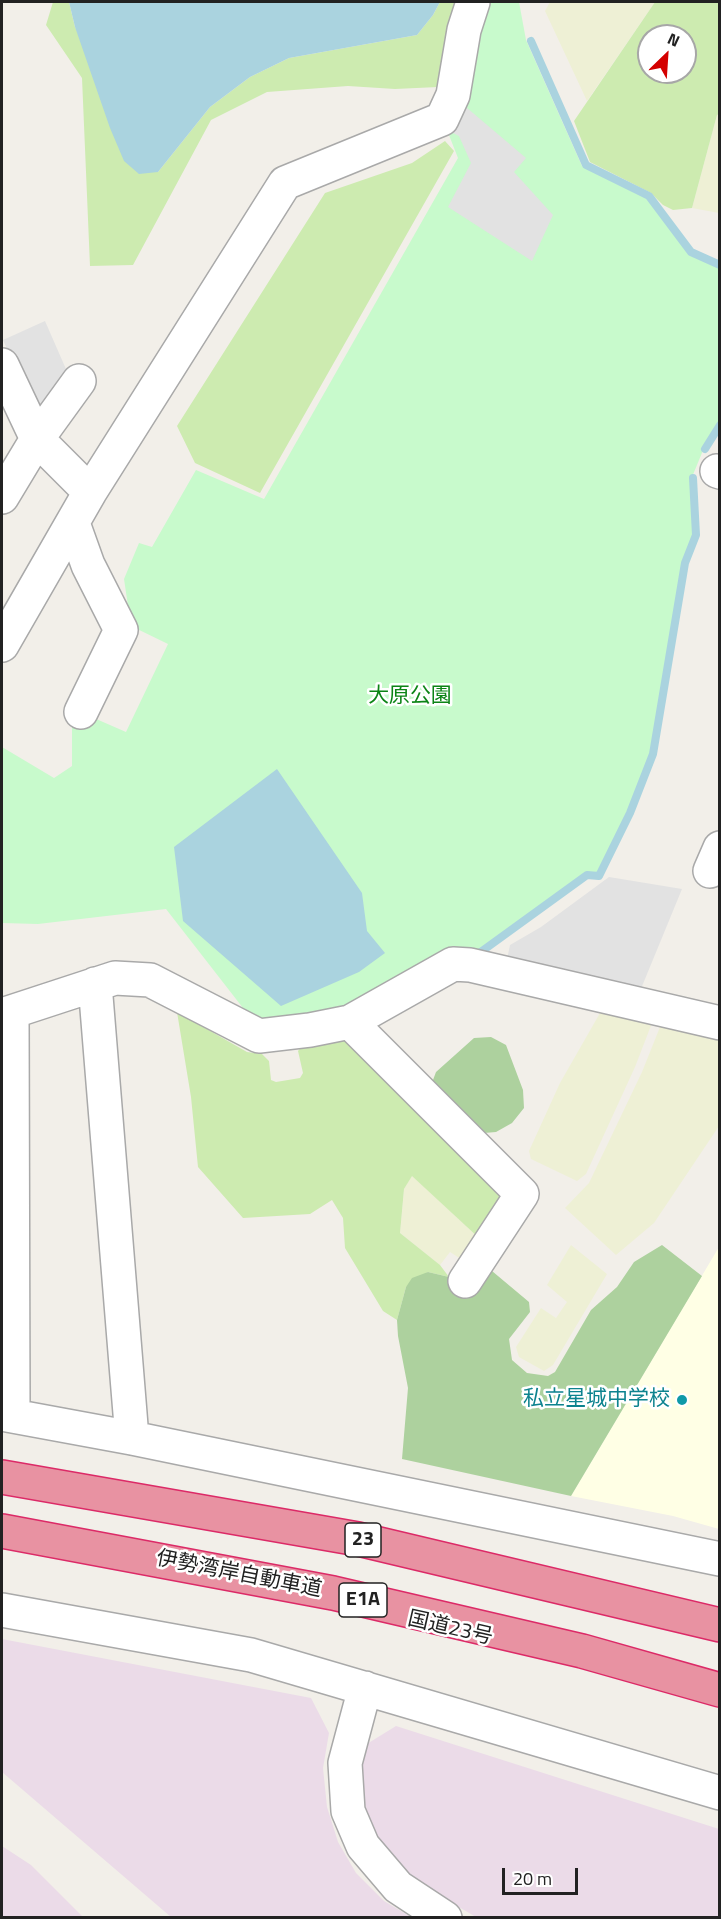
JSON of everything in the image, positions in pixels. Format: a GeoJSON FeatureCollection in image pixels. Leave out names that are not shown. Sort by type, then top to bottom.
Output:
{"type":"FeatureCollection","features":[{"type":"Feature","properties":{"kind":"highway","name":"23"},"geometry":{"type":"LineString","coordinates":[[2,1477],[358,1539],[720,1624]]}},
{"type":"Feature","properties":{"kind":"highway","name":"E1A"},"geometry":{"type":"LineString","coordinates":[[2,1485],[270,1532],[431,1565],[586,1599],[720,1633]]}},
{"type":"Feature","properties":{"kind":"highway","name":"伊勢湾岸自動車道"},"geometry":{"type":"LineString","coordinates":[[2,1531],[333,1593],[582,1651],[720,1690]]}},
{"type":"Feature","properties":{"kind":"highway","name":"国道23号"},"geometry":{"type":"LineString","coordinates":[[2,1539],[336,1603],[563,1654],[720,1696]]}},
{"type":"Feature","properties":{"kind":"street"},"geometry":{"type":"LineString","coordinates":[[2,645],[90,492],[285,183],[442,119],[453,95],[464,30],[473,2]]}},
{"type":"Feature","properties":{"kind":"street"},"geometry":{"type":"LineString","coordinates":[[2,365],[37,439],[90,492]]}},
{"type":"Feature","properties":{"kind":"street"},"geometry":{"type":"LineString","coordinates":[[2,497],[37,439],[79,381]]}},
{"type":"Feature","properties":{"kind":"street"},"geometry":{"type":"LineString","coordinates":[[73,522],[88,565],[121,630],[81,712]]}},
{"type":"Feature","properties":{"kind":"street"},"geometry":{"type":"LineString","coordinates":[[720,1023],[470,965],[453,964],[350,1022],[310,1030],[259,1036],[150,980],[115,978],[7,1014],[7,1415],[132,1438],[720,1559]]}},
{"type":"Feature","properties":{"kind":"street"},"geometry":{"type":"LineString","coordinates":[[95,984],[132,1438]]}},
{"type":"Feature","properties":{"kind":"street"},"geometry":{"type":"LineString","coordinates":[[350,1022],[522,1194],[465,1281]]}},
{"type":"Feature","properties":{"kind":"street"},"geometry":{"type":"LineString","coordinates":[[2,1610],[251,1654],[720,1793]]}},
{"type":"Feature","properties":{"kind":"street"},"geometry":{"type":"LineString","coordinates":[[365,1688],[345,1763],[348,1811],[363,1846],[398,1887],[445,1917]]}},
{"type":"Feature","properties":{"kind":"shaded area"},"geometry":{"type":"Polygon","coordinates":[[[550,2],[655,2],[640,24],[637,24],[637,28],[587,101],[545,11],[550,2]]]}},
{"type":"Feature","properties":{"kind":"shaded area"},"geometry":{"type":"Polygon","coordinates":[[[460,102],[526,158],[514,172],[553,215],[532,261],[448,207],[471,163],[459,136],[447,130],[460,102]]]}},
{"type":"Feature","properties":{"kind":"shaded area"},"geometry":{"type":"Polygon","coordinates":[[[719,114],[719,213],[692,208],[719,114]]]}},
{"type":"Feature","properties":{"kind":"shaded area"},"geometry":{"type":"Polygon","coordinates":[[[45,321],[69,376],[38,417],[3,340],[45,321]]]}},
{"type":"Feature","properties":{"kind":"shaded area"},"geometry":{"type":"Polygon","coordinates":[[[609,877],[682,889],[638,996],[506,964],[510,945],[541,927],[609,877]]]}},
{"type":"Feature","properties":{"kind":"shaded area"},"geometry":{"type":"Polygon","coordinates":[[[600,1013],[652,1023],[635,1067],[586,1174],[577,1181],[531,1159],[529,1151],[560,1083],[600,1013]]]}},
{"type":"Feature","properties":{"kind":"shaded area"},"geometry":{"type":"Polygon","coordinates":[[[662,1022],[719,1036],[719,1126],[654,1223],[616,1255],[565,1208],[589,1183],[642,1072],[662,1022]]]}},
{"type":"Feature","properties":{"kind":"shaded area"},"geometry":{"type":"Polygon","coordinates":[[[412,1175],[480,1239],[464,1261],[450,1252],[440,1265],[400,1233],[404,1189],[412,1175]]]}},
{"type":"Feature","properties":{"kind":"shaded area"},"geometry":{"type":"Polygon","coordinates":[[[571,1245],[607,1274],[553,1365],[544,1371],[519,1357],[516,1347],[541,1308],[556,1318],[567,1302],[547,1285],[571,1245]]]}},
{"type":"Feature","properties":{"kind":"shaded area"},"geometry":{"type":"Polygon","coordinates":[[[719,1247],[719,1529],[673,1516],[571,1496],[719,1247]]]}},
{"type":"Feature","properties":{"kind":"shaded area"},"geometry":{"type":"Polygon","coordinates":[[[2,1639],[311,1698],[329,1733],[323,1768],[327,1807],[338,1842],[356,1873],[384,1901],[411,1917],[171,1917],[2,1772],[2,1639]]]}},
{"type":"Feature","properties":{"kind":"shaded area"},"geometry":{"type":"Polygon","coordinates":[[[396,1726],[719,1829],[719,1917],[476,1917],[409,1878],[367,1825],[362,1794],[362,1747],[396,1726]]]}},
{"type":"Feature","properties":{"kind":"shaded area"},"geometry":{"type":"Polygon","coordinates":[[[2,1846],[31,1865],[83,1917],[2,1917],[2,1846]]]}},
{"type":"Feature","properties":{"kind":"green space"},"geometry":{"type":"Polygon","coordinates":[[[53,2],[69,2],[75,27],[158,172],[210,107],[250,77],[289,58],[417,35],[440,2],[457,2],[438,87],[395,89],[348,86],[267,92],[211,120],[133,265],[90,266],[82,78],[46,25],[53,2]]]}},
{"type":"Feature","properties":{"kind":"green space","name":"大原公園"},"geometry":{"type":"Polygon","coordinates":[[[482,2],[519,2],[526,40],[582,166],[647,198],[690,254],[719,267],[719,423],[704,448],[692,477],[694,534],[683,561],[651,753],[629,811],[597,874],[585,873],[473,954],[360,1006],[257,1026],[166,909],[38,924],[2,923],[2,747],[54,778],[72,766],[72,714],[87,715],[126,732],[168,644],[131,626],[124,579],[139,543],[152,547],[196,470],[264,499],[458,158],[447,130],[482,2]]]}},
{"type":"Feature","properties":{"kind":"green space"},"geometry":{"type":"Polygon","coordinates":[[[655,2],[719,2],[719,114],[692,208],[673,210],[663,205],[651,193],[590,162],[574,121],[637,28],[637,84],[697,84],[697,24],[640,24],[655,2]]]}},
{"type":"Feature","properties":{"kind":"green space"},"geometry":{"type":"Polygon","coordinates":[[[445,141],[454,151],[260,493],[195,463],[177,426],[325,193],[412,163],[445,141]]]}},
{"type":"Feature","properties":{"kind":"green space"},"geometry":{"type":"Polygon","coordinates":[[[177,1012],[247,1052],[262,1054],[269,1061],[271,1080],[276,1082],[300,1078],[303,1073],[298,1051],[302,1046],[343,1037],[505,1187],[480,1239],[412,1176],[404,1189],[400,1233],[440,1265],[449,1277],[428,1272],[406,1287],[397,1320],[383,1311],[345,1248],[343,1218],[332,1200],[310,1214],[243,1218],[198,1167],[191,1097],[177,1012]]]}},
{"type":"Feature","properties":{"kind":"green space"},"geometry":{"type":"Polygon","coordinates":[[[491,1037],[506,1045],[523,1090],[524,1108],[512,1123],[496,1132],[484,1133],[472,1131],[430,1088],[436,1072],[474,1038],[491,1037]]]}},
{"type":"Feature","properties":{"kind":"green space"},"geometry":{"type":"Polygon","coordinates":[[[662,1245],[702,1276],[571,1496],[402,1459],[408,1388],[397,1320],[406,1287],[412,1278],[428,1272],[466,1284],[482,1273],[492,1271],[529,1302],[530,1312],[509,1339],[512,1360],[527,1373],[548,1376],[555,1372],[591,1310],[617,1287],[634,1262],[662,1245]]]}},
{"type":"Feature","properties":{"kind":"water"},"geometry":{"type":"Polygon","coordinates":[[[69,2],[440,2],[417,35],[289,58],[250,77],[210,107],[158,172],[139,174],[124,161],[110,128],[75,27],[69,2]]]}},
{"type":"Feature","properties":{"kind":"water"},"geometry":{"type":"Polygon","coordinates":[[[277,769],[362,893],[367,931],[385,953],[359,972],[281,1006],[183,921],[174,847],[277,769]]]}},
{"type":"Feature","properties":{"kind":"waterway"},"geometry":{"type":"LineString","coordinates":[[531,41],[586,165],[649,196],[691,252],[720,265]]}},
{"type":"Feature","properties":{"kind":"waterway"},"geometry":{"type":"LineString","coordinates":[[705,449],[720,425]]}},
{"type":"Feature","properties":{"kind":"waterway"},"geometry":{"type":"LineString","coordinates":[[478,954],[587,875],[599,876],[630,813],[653,754],[685,563],[696,535],[693,478]]}},
{"type":"Feature","properties":{"kind":"place","name":"私立星城中学校"},"geometry":{"type":"Point","coordinates":[682,1400]}}]}
